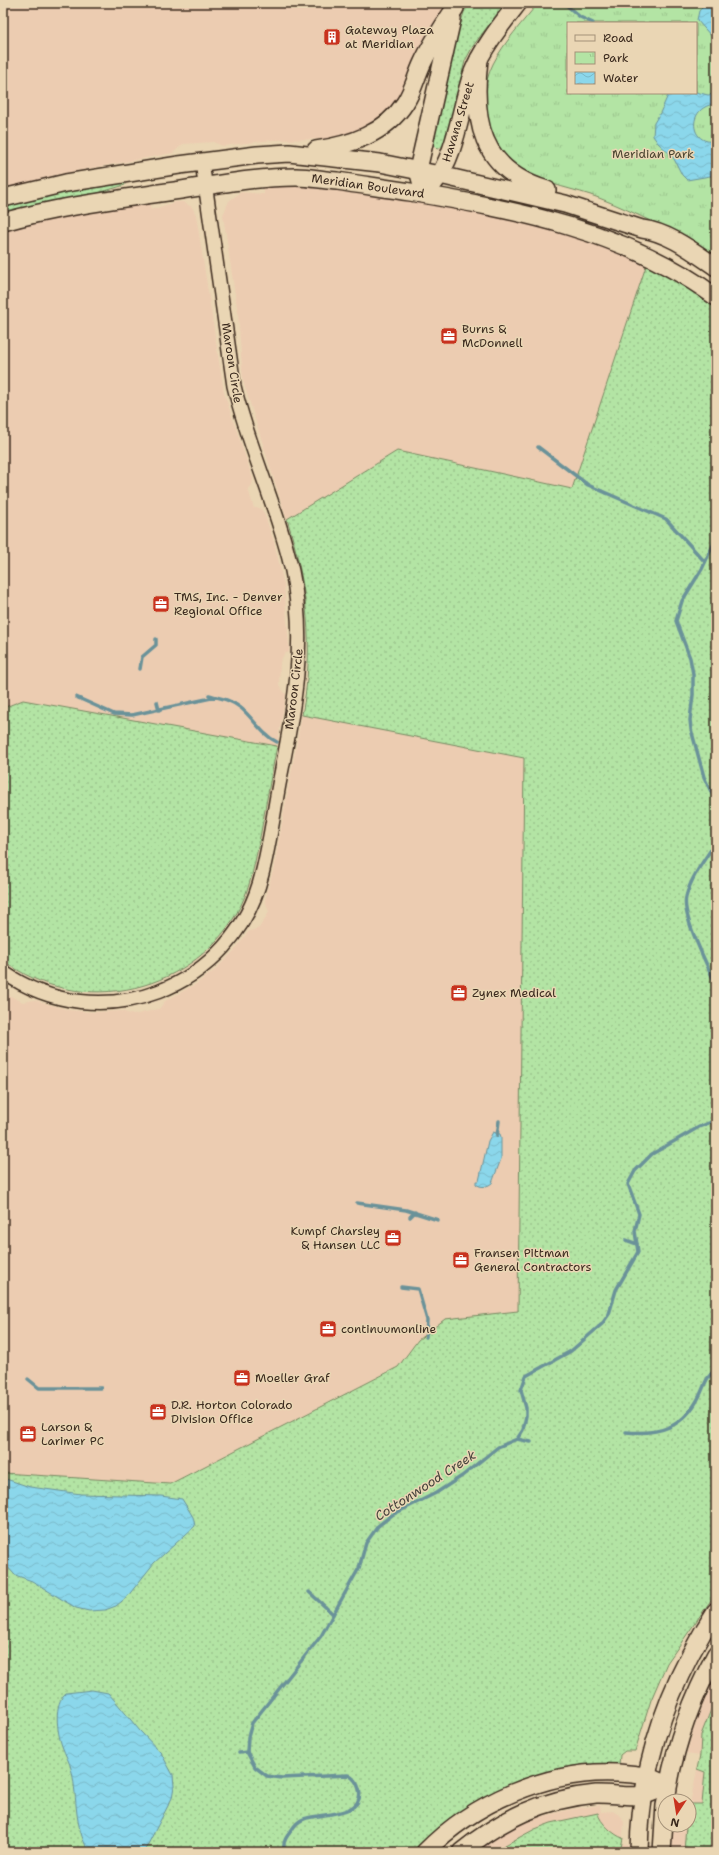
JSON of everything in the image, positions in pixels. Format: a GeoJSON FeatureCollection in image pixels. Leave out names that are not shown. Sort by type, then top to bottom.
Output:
{"type":"FeatureCollection","features":[{"type":"Feature","properties":{"kind":"main road","name":"Havana Street"},"geometry":{"type":"LineString","coordinates":[[425,194],[440,175],[450,151],[470,82],[479,59],[518,3]]}},
{"type":"Feature","properties":{"kind":"main road"},"geometry":{"type":"LineString","coordinates":[[289,153],[348,144],[370,135],[390,120],[405,103],[426,55],[456,6]]}},
{"type":"Feature","properties":{"kind":"main road"},"geometry":{"type":"LineString","coordinates":[[425,194],[418,170],[456,6]]}},
{"type":"Feature","properties":{"kind":"main road"},"geometry":{"type":"LineString","coordinates":[[479,59],[476,92],[478,121],[488,146],[504,167],[531,185],[597,205],[646,225],[651,230]]}},
{"type":"Feature","properties":{"kind":"main road","name":"Meridian Boulevard"},"geometry":{"type":"LineString","coordinates":[[3,198],[66,183],[202,162],[289,153],[368,161],[418,170],[557,202],[651,230],[683,246],[716,267]]}},
{"type":"Feature","properties":{"kind":"main road","name":"Meridian Boulevard"},"geometry":{"type":"LineString","coordinates":[[3,222],[86,204],[205,186],[261,179],[299,177],[369,185],[425,194],[564,224],[606,238],[660,261],[716,297]]}},
{"type":"Feature","properties":{"kind":"main road"},"geometry":{"type":"LineString","coordinates":[[639,1852],[645,1786],[656,1736],[675,1685],[694,1645],[716,1611]]}},
{"type":"Feature","properties":{"kind":"main road"},"geometry":{"type":"LineString","coordinates":[[425,1852],[468,1817],[492,1803],[527,1788],[552,1780],[592,1773],[620,1773],[645,1786],[667,1793],[676,1748],[686,1718],[699,1687],[716,1654]]}},
{"type":"Feature","properties":{"kind":"main road"},"geometry":{"type":"LineString","coordinates":[[461,1852],[506,1820],[548,1803],[596,1794],[613,1794],[645,1786]]}},
{"type":"Feature","properties":{"kind":"main road"},"geometry":{"type":"LineString","coordinates":[[662,1852],[663,1833]]}},
{"type":"Feature","properties":{"kind":"street","name":"Maroon Circle"},"geometry":{"type":"LineString","coordinates":[[3,972],[35,990],[70,1000],[97,1003],[118,1002],[148,997],[186,978],[206,964],[223,949],[246,917],[261,879],[295,698],[299,643],[298,613],[289,561],[241,414],[234,386],[202,162]]}},
{"type":"Feature","properties":{"kind":"shaded area"},"geometry":{"type":"Polygon","coordinates":[[[3,3],[447,3],[396,102],[372,125],[356,133],[333,139],[272,140],[223,146],[213,142],[183,144],[173,153],[60,174],[3,189],[3,3]]]}},
{"type":"Feature","properties":{"kind":"shaded area"},"geometry":{"type":"Polygon","coordinates":[[[307,185],[449,206],[546,228],[589,240],[647,263],[572,489],[524,758],[518,1311],[445,1319],[418,1340],[398,1367],[170,1484],[3,1473],[3,985],[4,993],[23,1002],[35,1000],[69,1010],[92,1012],[122,1011],[133,1015],[159,1009],[165,1001],[196,984],[215,970],[234,951],[248,932],[259,928],[269,912],[265,900],[274,867],[306,692],[309,660],[308,619],[302,576],[295,546],[243,381],[238,314],[223,215],[229,201],[241,192],[264,194],[264,187],[307,185]]]}},
{"type":"Feature","properties":{"kind":"shaded area"},"geometry":{"type":"Polygon","coordinates":[[[149,202],[151,210],[175,202],[183,202],[192,207],[196,215],[224,393],[253,479],[252,485],[248,489],[254,508],[260,508],[264,513],[274,542],[284,585],[289,652],[284,654],[280,662],[279,685],[286,695],[255,866],[247,891],[231,922],[207,951],[193,963],[173,975],[129,990],[89,993],[47,984],[22,973],[3,960],[3,230],[58,216],[149,202]]]}},
{"type":"Feature","properties":{"kind":"shaded area"},"geometry":{"type":"Polygon","coordinates":[[[716,1675],[716,1852],[672,1852],[673,1833],[697,1833],[697,1793],[692,1793],[700,1756],[687,1754],[698,1716],[716,1675]]]}},
{"type":"Feature","properties":{"kind":"shaded area"},"geometry":{"type":"Polygon","coordinates":[[[600,1805],[601,1812],[613,1811],[622,1817],[624,1823],[622,1843],[629,1845],[629,1852],[473,1852],[505,1832],[534,1819],[567,1810],[600,1805]]]}},
{"type":"Feature","properties":{"kind":"green space"},"geometry":{"type":"Polygon","coordinates":[[[467,3],[505,3],[473,46],[465,61],[444,146],[437,149],[432,144],[457,34],[467,3]]]}},
{"type":"Feature","properties":{"kind":"green space","name":"Meridian Park"},"geometry":{"type":"Polygon","coordinates":[[[538,3],[716,3],[716,254],[713,251],[710,254],[683,238],[628,210],[590,195],[552,184],[533,176],[513,163],[502,152],[494,139],[488,124],[485,109],[485,94],[487,79],[493,64],[514,32],[538,3]]]}},
{"type":"Feature","properties":{"kind":"green space"},"geometry":{"type":"Polygon","coordinates":[[[124,181],[125,185],[78,199],[3,215],[3,204],[32,197],[124,181]]]}},
{"type":"Feature","properties":{"kind":"green space"},"geometry":{"type":"Polygon","coordinates":[[[647,263],[716,306],[716,1593],[667,1663],[651,1700],[635,1751],[625,1751],[620,1755],[619,1765],[577,1767],[418,1849],[415,1852],[3,1852],[3,1473],[170,1484],[398,1367],[418,1340],[445,1319],[518,1311],[524,758],[302,715],[308,665],[307,616],[300,568],[287,519],[397,451],[572,489],[647,263]]]}},
{"type":"Feature","properties":{"kind":"green space"},"geometry":{"type":"Polygon","coordinates":[[[23,700],[277,746],[261,832],[248,887],[241,905],[222,935],[196,959],[167,976],[135,988],[101,992],[67,989],[34,978],[3,960],[3,708],[23,700]]]}},
{"type":"Feature","properties":{"kind":"green space"},"geometry":{"type":"Polygon","coordinates":[[[716,1697],[716,1852],[684,1852],[685,1833],[697,1833],[697,1804],[702,1804],[705,1772],[697,1769],[700,1755],[701,1735],[716,1697]]]}},
{"type":"Feature","properties":{"kind":"green space"},"geometry":{"type":"Polygon","coordinates":[[[598,1813],[601,1820],[608,1828],[616,1835],[623,1838],[620,1852],[492,1852],[535,1829],[551,1823],[598,1813]]]}},
{"type":"Feature","properties":{"kind":"water"},"geometry":{"type":"Polygon","coordinates":[[[705,3],[716,3],[716,48],[712,37],[697,20],[699,11],[705,3]]]}},
{"type":"Feature","properties":{"kind":"water"},"geometry":{"type":"Polygon","coordinates":[[[697,92],[708,95],[716,94],[716,104],[706,106],[700,111],[696,118],[695,125],[696,132],[700,138],[707,141],[716,141],[716,175],[687,180],[682,175],[673,157],[658,143],[653,136],[654,123],[669,94],[697,94],[697,92]]]}},
{"type":"Feature","properties":{"kind":"water"},"geometry":{"type":"Polygon","coordinates":[[[493,1132],[500,1134],[501,1137],[501,1159],[492,1183],[486,1186],[480,1186],[476,1184],[476,1181],[479,1181],[488,1141],[493,1132]]]}},
{"type":"Feature","properties":{"kind":"water"},"geometry":{"type":"Polygon","coordinates":[[[3,1478],[30,1487],[81,1494],[161,1496],[182,1499],[193,1517],[195,1526],[154,1563],[127,1597],[116,1606],[105,1610],[89,1611],[76,1608],[32,1581],[15,1575],[3,1562],[3,1478]]]}},
{"type":"Feature","properties":{"kind":"water"},"geometry":{"type":"Polygon","coordinates":[[[92,1690],[108,1693],[161,1753],[173,1775],[174,1786],[172,1798],[144,1852],[89,1852],[80,1831],[72,1772],[62,1746],[57,1718],[59,1704],[66,1693],[92,1690]]]}},
{"type":"Feature","properties":{"kind":"waterway"},"geometry":{"type":"LineString","coordinates":[[564,3],[580,17],[591,22]]}},
{"type":"Feature","properties":{"kind":"waterway"},"geometry":{"type":"LineString","coordinates":[[538,447],[588,485],[666,519],[705,562]]}},
{"type":"Feature","properties":{"kind":"waterway","name":"Cottonwood Creek"},"geometry":{"type":"LineString","coordinates":[[716,539],[702,569],[682,601],[676,621],[690,658],[693,674],[693,695],[690,720],[691,729],[704,777],[716,802]]}},
{"type":"Feature","properties":{"kind":"waterway"},"geometry":{"type":"LineString","coordinates":[[140,669],[142,657],[156,645],[156,639]]}},
{"type":"Feature","properties":{"kind":"waterway"},"geometry":{"type":"LineString","coordinates":[[209,695],[237,705],[246,712],[266,735],[277,742]]}},
{"type":"Feature","properties":{"kind":"waterway"},"geometry":{"type":"LineString","coordinates":[[76,697],[114,714],[132,715],[216,697]]}},
{"type":"Feature","properties":{"kind":"waterway"},"geometry":{"type":"LineString","coordinates":[[157,702],[159,710]]}},
{"type":"Feature","properties":{"kind":"waterway","name":"Cottonwood Creek"},"geometry":{"type":"LineString","coordinates":[[716,842],[691,882],[686,897],[687,916],[691,928],[716,985]]}},
{"type":"Feature","properties":{"kind":"waterway","name":"Cottonwood Creek"},"geometry":{"type":"LineString","coordinates":[[288,1852],[284,1848],[285,1841],[293,1827],[298,1822],[311,1817],[349,1809],[356,1805],[359,1798],[359,1789],[355,1780],[348,1775],[282,1778],[267,1776],[255,1767],[247,1752],[248,1737],[252,1723],[321,1636],[359,1568],[366,1543],[378,1526],[392,1515],[436,1493],[462,1476],[498,1447],[517,1439],[523,1430],[526,1416],[526,1408],[521,1390],[526,1376],[571,1351],[602,1324],[609,1314],[616,1290],[638,1252],[635,1231],[639,1214],[628,1184],[635,1171],[652,1154],[699,1127],[716,1120]]}},
{"type":"Feature","properties":{"kind":"waterway"},"geometry":{"type":"LineString","coordinates":[[497,1136],[499,1121]]}},
{"type":"Feature","properties":{"kind":"waterway"},"geometry":{"type":"LineString","coordinates":[[357,1203],[406,1210],[438,1220]]}},
{"type":"Feature","properties":{"kind":"waterway"},"geometry":{"type":"LineString","coordinates":[[410,1217],[415,1212]]}},
{"type":"Feature","properties":{"kind":"waterway"},"geometry":{"type":"LineString","coordinates":[[626,1240],[637,1244]]}},
{"type":"Feature","properties":{"kind":"waterway"},"geometry":{"type":"LineString","coordinates":[[401,1287],[418,1289],[427,1320],[426,1337]]}},
{"type":"Feature","properties":{"kind":"waterway"},"geometry":{"type":"LineString","coordinates":[[626,1432],[638,1433],[660,1430],[678,1422],[694,1406],[708,1378],[716,1370]]}},
{"type":"Feature","properties":{"kind":"waterway"},"geometry":{"type":"LineString","coordinates":[[28,1379],[39,1388],[101,1388]]}},
{"type":"Feature","properties":{"kind":"waterway"},"geometry":{"type":"LineString","coordinates":[[517,1439],[531,1442]]}},
{"type":"Feature","properties":{"kind":"waterway"},"geometry":{"type":"LineString","coordinates":[[309,1592],[333,1614]]}},
{"type":"Feature","properties":{"kind":"waterway"},"geometry":{"type":"LineString","coordinates":[[239,1753],[247,1752]]}},
{"type":"Feature","properties":{"kind":"place","name":"Gateway Plaza at Meridian"},"geometry":{"type":"Point","coordinates":[332,37]}},
{"type":"Feature","properties":{"kind":"place","name":"Burns & McDonnell"},"geometry":{"type":"Point","coordinates":[449,336]}},
{"type":"Feature","properties":{"kind":"place","name":"TMS, Inc. - Denver Regional Office"},"geometry":{"type":"Point","coordinates":[161,604]}},
{"type":"Feature","properties":{"kind":"place","name":"Zynex Medical"},"geometry":{"type":"Point","coordinates":[459,993]}},
{"type":"Feature","properties":{"kind":"place","name":"Kumpf Charsley & Hansen LLC"},"geometry":{"type":"Point","coordinates":[393,1238]}},
{"type":"Feature","properties":{"kind":"place","name":"Fransen Pittman General Contractors"},"geometry":{"type":"Point","coordinates":[461,1260]}},
{"type":"Feature","properties":{"kind":"place","name":"continuumonline"},"geometry":{"type":"Point","coordinates":[328,1329]}},
{"type":"Feature","properties":{"kind":"place","name":"Moeller Graf"},"geometry":{"type":"Point","coordinates":[242,1378]}},
{"type":"Feature","properties":{"kind":"place","name":"D.R. Horton Colorado Division Office"},"geometry":{"type":"Point","coordinates":[158,1412]}},
{"type":"Feature","properties":{"kind":"place","name":"Larson & Larimer PC"},"geometry":{"type":"Point","coordinates":[28,1434]}}]}
